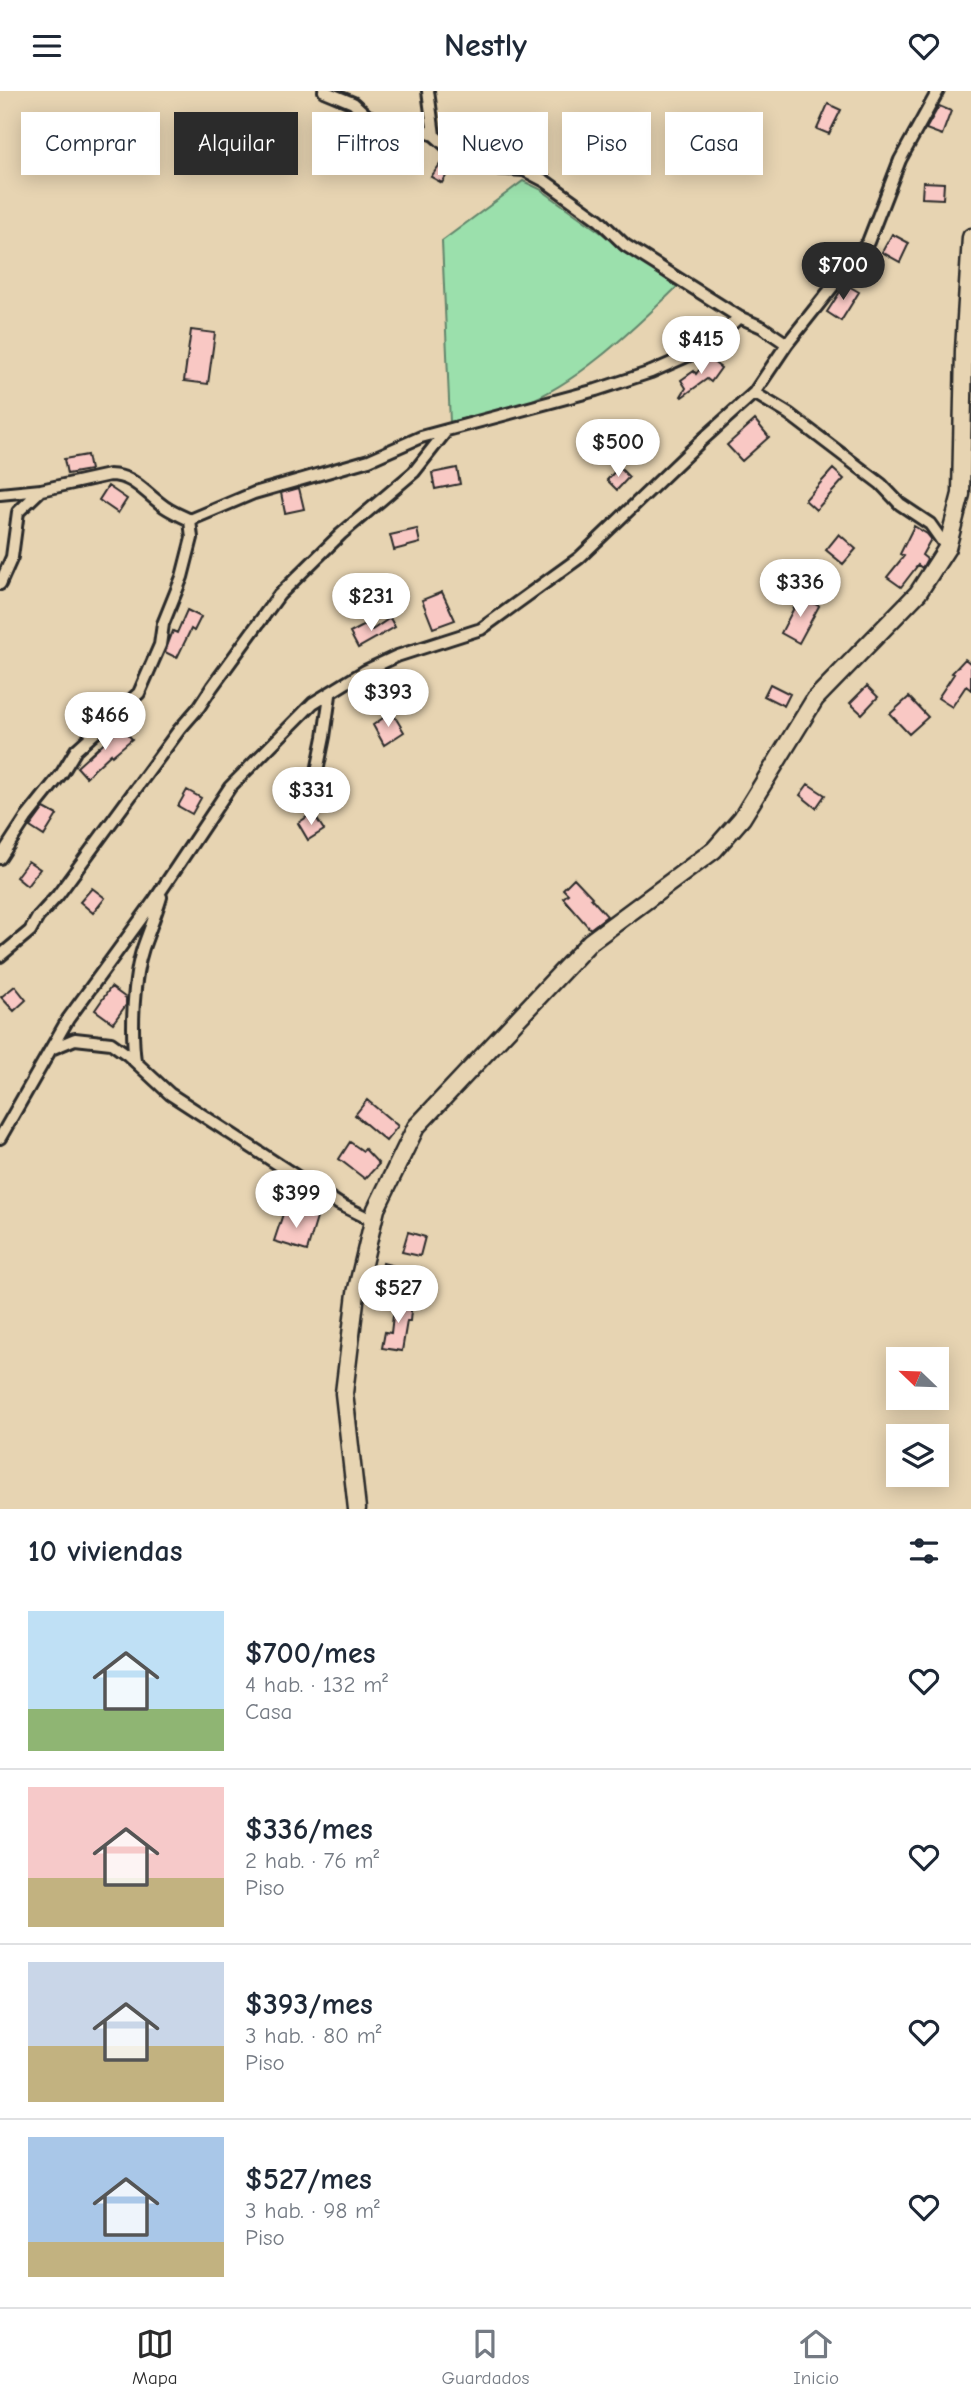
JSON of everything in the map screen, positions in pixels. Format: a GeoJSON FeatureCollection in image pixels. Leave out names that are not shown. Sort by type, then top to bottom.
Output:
{"type":"FeatureCollection","features":[{"type":"Feature","properties":{"kind":"street"},"geometry":{"type":"LineString","coordinates":[[324,91],[353,103],[366,115],[379,121],[405,124],[434,135],[461,159],[477,167],[524,170],[545,181],[599,220],[625,244],[739,317],[762,327],[787,344]]}},
{"type":"Feature","properties":{"kind":"street"},"geometry":{"type":"LineString","coordinates":[[428,91],[434,135]]}},
{"type":"Feature","properties":{"kind":"street"},"geometry":{"type":"LineString","coordinates":[[0,1138],[68,1020],[230,787],[313,703],[365,671],[397,656],[481,629],[579,558],[754,393],[787,344],[868,242],[900,160],[938,91]]}},
{"type":"Feature","properties":{"kind":"street"},"geometry":{"type":"LineString","coordinates":[[357,1509],[344,1393],[356,1293],[376,1209],[416,1127],[590,942],[714,850],[742,818],[815,699],[918,593],[947,548],[961,494],[964,350],[971,237]]}},
{"type":"Feature","properties":{"kind":"street"},"geometry":{"type":"LineString","coordinates":[[190,520],[254,493],[369,460],[421,437],[596,390],[651,372],[694,353],[720,335],[739,317]]}},
{"type":"Feature","properties":{"kind":"street"},"geometry":{"type":"LineString","coordinates":[[754,393],[789,414],[881,484],[900,504],[930,524],[947,548]]}},
{"type":"Feature","properties":{"kind":"street"},"geometry":{"type":"LineString","coordinates":[[0,956],[30,931],[38,917],[58,895],[179,730],[199,708],[279,595],[341,534],[414,472],[447,430]]}},
{"type":"Feature","properties":{"kind":"street"},"geometry":{"type":"LineString","coordinates":[[0,494],[41,490],[120,475],[133,480],[161,505],[190,520]]}},
{"type":"Feature","properties":{"kind":"street"},"geometry":{"type":"LineString","coordinates":[[0,584],[12,557],[18,512],[41,490]]}},
{"type":"Feature","properties":{"kind":"street"},"geometry":{"type":"LineString","coordinates":[[0,858],[76,750],[139,693],[160,645],[163,624],[185,566],[192,538],[190,520]]}},
{"type":"Feature","properties":{"kind":"street"},"geometry":{"type":"LineString","coordinates":[[312,796],[330,695]]}},
{"type":"Feature","properties":{"kind":"street"},"geometry":{"type":"LineString","coordinates":[[135,1061],[132,1025],[141,959],[165,884]]}},
{"type":"Feature","properties":{"kind":"street"},"geometry":{"type":"LineString","coordinates":[[51,1049],[75,1039],[111,1044],[135,1061],[170,1094],[339,1204],[374,1221]]}},
{"type":"Feature","properties":{"kind":"green space"},"geometry":{"type":"Polygon","coordinates":[[[523,181],[540,189],[677,287],[605,353],[565,383],[523,404],[450,422],[442,241],[523,181]]]}},
{"type":"Feature","properties":{"kind":"building"},"geometry":{"type":"Polygon","coordinates":[[[828,104],[841,110],[829,134],[817,129],[828,104]]]}},
{"type":"Feature","properties":{"kind":"building"},"geometry":{"type":"Polygon","coordinates":[[[939,106],[951,111],[942,135],[926,129],[939,106]]]}},
{"type":"Feature","properties":{"kind":"building"},"geometry":{"type":"Polygon","coordinates":[[[438,167],[438,175],[447,175],[442,183],[431,177],[438,167]]]}},
{"type":"Feature","properties":{"kind":"building"},"geometry":{"type":"Polygon","coordinates":[[[923,182],[944,183],[943,199],[922,198],[923,182]]]}},
{"type":"Feature","properties":{"kind":"building"},"geometry":{"type":"Polygon","coordinates":[[[892,234],[909,243],[900,262],[882,252],[892,234]]]}},
{"type":"Feature","properties":{"kind":"building"},"geometry":{"type":"Polygon","coordinates":[[[845,284],[859,292],[841,321],[827,312],[845,284]]]}},
{"type":"Feature","properties":{"kind":"building"},"geometry":{"type":"Polygon","coordinates":[[[191,330],[215,333],[208,384],[184,381],[191,330]]]}},
{"type":"Feature","properties":{"kind":"building"},"geometry":{"type":"Polygon","coordinates":[[[708,358],[721,368],[711,382],[707,379],[682,397],[686,388],[681,380],[694,371],[696,374],[708,358]]]}},
{"type":"Feature","properties":{"kind":"building"},"geometry":{"type":"Polygon","coordinates":[[[755,420],[769,437],[742,461],[727,445],[755,420]]]}},
{"type":"Feature","properties":{"kind":"building"},"geometry":{"type":"Polygon","coordinates":[[[87,455],[90,470],[67,474],[64,459],[87,455]]]}},
{"type":"Feature","properties":{"kind":"building"},"geometry":{"type":"Polygon","coordinates":[[[619,467],[629,477],[617,490],[607,480],[619,467]]]}},
{"type":"Feature","properties":{"kind":"building"},"geometry":{"type":"Polygon","coordinates":[[[457,468],[460,484],[435,489],[432,473],[457,468]]]}},
{"type":"Feature","properties":{"kind":"building"},"geometry":{"type":"Polygon","coordinates":[[[833,469],[844,479],[816,510],[805,500],[833,469]]]}},
{"type":"Feature","properties":{"kind":"building"},"geometry":{"type":"Polygon","coordinates":[[[108,486],[127,499],[118,513],[99,500],[108,486]]]}},
{"type":"Feature","properties":{"kind":"building"},"geometry":{"type":"Polygon","coordinates":[[[299,488],[304,509],[285,513],[281,493],[299,488]]]}},
{"type":"Feature","properties":{"kind":"building"},"geometry":{"type":"Polygon","coordinates":[[[914,526],[931,539],[922,555],[927,559],[922,568],[918,565],[901,587],[887,577],[904,556],[900,554],[914,526]]]}},
{"type":"Feature","properties":{"kind":"building"},"geometry":{"type":"Polygon","coordinates":[[[417,529],[420,543],[394,550],[390,535],[417,529]]]}},
{"type":"Feature","properties":{"kind":"building"},"geometry":{"type":"Polygon","coordinates":[[[839,534],[856,549],[843,564],[826,550],[839,534]]]}},
{"type":"Feature","properties":{"kind":"building"},"geometry":{"type":"Polygon","coordinates":[[[442,592],[455,620],[433,628],[422,600],[442,592]]]}},
{"type":"Feature","properties":{"kind":"building"},"geometry":{"type":"Polygon","coordinates":[[[800,596],[819,606],[799,643],[781,633],[800,596]]]}},
{"type":"Feature","properties":{"kind":"building"},"geometry":{"type":"Polygon","coordinates":[[[187,610],[201,617],[194,631],[191,629],[177,658],[165,652],[173,631],[177,633],[187,610]]]}},
{"type":"Feature","properties":{"kind":"building"},"geometry":{"type":"Polygon","coordinates":[[[390,618],[395,627],[358,648],[350,633],[369,623],[372,630],[390,618]]]}},
{"type":"Feature","properties":{"kind":"building"},"geometry":{"type":"Polygon","coordinates":[[[965,659],[971,664],[971,690],[966,686],[952,707],[938,698],[954,674],[952,673],[965,659]]]}},
{"type":"Feature","properties":{"kind":"building"},"geometry":{"type":"Polygon","coordinates":[[[770,684],[790,694],[784,706],[764,696],[770,684]]]}},
{"type":"Feature","properties":{"kind":"building"},"geometry":{"type":"Polygon","coordinates":[[[867,686],[878,697],[862,714],[850,703],[867,686]]]}},
{"type":"Feature","properties":{"kind":"building"},"geometry":{"type":"Polygon","coordinates":[[[909,697],[928,717],[909,734],[890,714],[909,697]]]}},
{"type":"Feature","properties":{"kind":"building"},"geometry":{"type":"Polygon","coordinates":[[[392,712],[404,732],[384,745],[373,725],[392,712]]]}},
{"type":"Feature","properties":{"kind":"building"},"geometry":{"type":"Polygon","coordinates":[[[121,727],[132,739],[86,777],[77,767],[121,727]]]}},
{"type":"Feature","properties":{"kind":"building"},"geometry":{"type":"Polygon","coordinates":[[[808,784],[825,795],[816,808],[800,795],[808,784]]]}},
{"type":"Feature","properties":{"kind":"building"},"geometry":{"type":"Polygon","coordinates":[[[187,790],[201,798],[192,814],[178,806],[187,790]]]}},
{"type":"Feature","properties":{"kind":"building"},"geometry":{"type":"Polygon","coordinates":[[[44,808],[57,815],[44,836],[30,827],[44,808]]]}},
{"type":"Feature","properties":{"kind":"building"},"geometry":{"type":"Polygon","coordinates":[[[313,813],[324,830],[308,840],[298,823],[313,813]]]}},
{"type":"Feature","properties":{"kind":"building"},"geometry":{"type":"Polygon","coordinates":[[[28,861],[40,869],[27,886],[16,877],[28,861]]]}},
{"type":"Feature","properties":{"kind":"building"},"geometry":{"type":"Polygon","coordinates":[[[574,878],[607,916],[590,929],[563,898],[568,894],[563,889],[574,878]]]}},
{"type":"Feature","properties":{"kind":"building"},"geometry":{"type":"Polygon","coordinates":[[[92,888],[105,898],[93,913],[80,902],[92,888]]]}},
{"type":"Feature","properties":{"kind":"building"},"geometry":{"type":"Polygon","coordinates":[[[15,986],[26,1000],[14,1011],[1,997],[15,986]]]}},
{"type":"Feature","properties":{"kind":"building"},"geometry":{"type":"Polygon","coordinates":[[[111,987],[126,998],[126,1005],[113,1023],[95,1010],[111,987]]]}},
{"type":"Feature","properties":{"kind":"building"},"geometry":{"type":"Polygon","coordinates":[[[367,1100],[398,1126],[386,1141],[355,1115],[367,1100]]]}},
{"type":"Feature","properties":{"kind":"building"},"geometry":{"type":"Polygon","coordinates":[[[350,1142],[363,1151],[365,1149],[379,1164],[365,1179],[339,1159],[350,1142]]]}},
{"type":"Feature","properties":{"kind":"building"},"geometry":{"type":"Polygon","coordinates":[[[285,1208],[317,1218],[307,1251],[274,1241],[285,1208]]]}},
{"type":"Feature","properties":{"kind":"building"},"geometry":{"type":"Polygon","coordinates":[[[408,1232],[425,1237],[420,1256],[402,1252],[408,1232]]]}},
{"type":"Feature","properties":{"kind":"building"},"geometry":{"type":"Polygon","coordinates":[[[383,1263],[402,1268],[396,1291],[377,1286],[383,1263]]]}},
{"type":"Feature","properties":{"kind":"building"},"geometry":{"type":"Polygon","coordinates":[[[395,1298],[412,1300],[402,1351],[382,1348],[385,1332],[391,1333],[395,1298]]]}}]}
